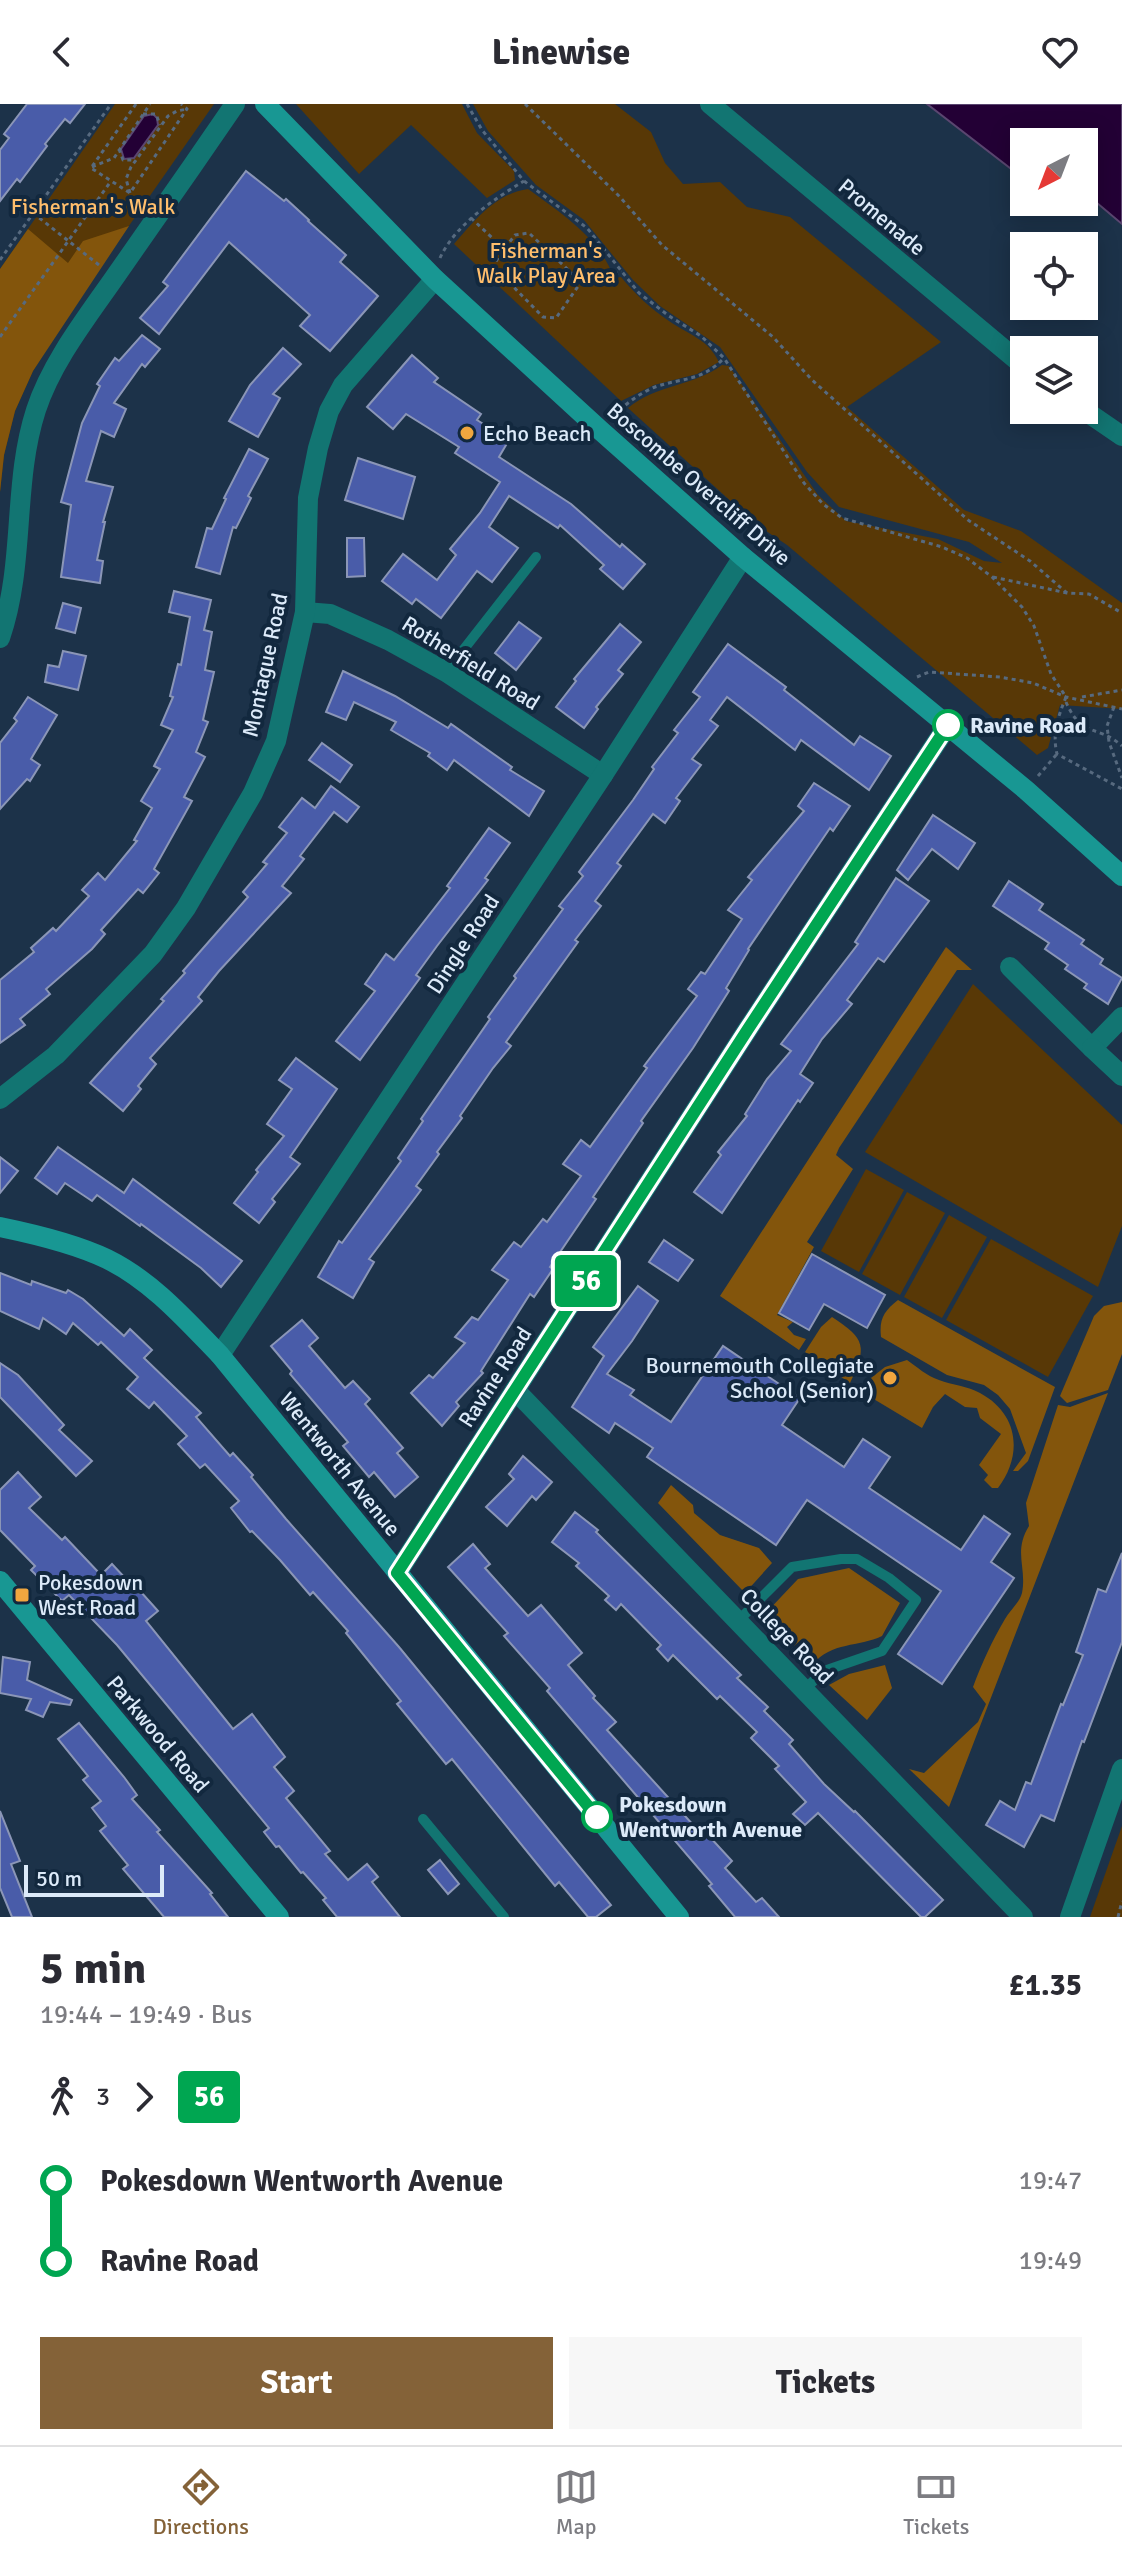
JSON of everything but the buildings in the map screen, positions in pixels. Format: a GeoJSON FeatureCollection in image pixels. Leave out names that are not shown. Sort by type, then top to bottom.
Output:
{"type":"FeatureCollection","features":[{"type":"Feature","properties":{"kind":"street"},"geometry":{"type":"LineString","coordinates":[[0,638],[18,556],[20,500],[37,409],[57,365],[235,104]]}},
{"type":"Feature","properties":{"kind":"street","name":"Boscombe Overcliff Drive"},"geometry":{"type":"LineString","coordinates":[[265,104],[435,279],[600,430],[743,557],[1026,790],[1122,876]]}},
{"type":"Feature","properties":{"kind":"street","name":"Promenade"},"geometry":{"type":"LineString","coordinates":[[710,104],[1010,354]]}},
{"type":"Feature","properties":{"kind":"street","name":"Montague Road"},"geometry":{"type":"LineString","coordinates":[[0,1099],[56,1055],[128,983],[169,935],[253,793],[276,741],[305,612],[308,498],[329,411],[343,385],[435,279]]}},
{"type":"Feature","properties":{"kind":"street"},"geometry":{"type":"LineString","coordinates":[[1098,420],[1122,436]]}},
{"type":"Feature","properties":{"kind":"street","name":"Dingle Road"},"geometry":{"type":"LineString","coordinates":[[220,1355],[603,775],[743,557]]}},
{"type":"Feature","properties":{"kind":"street","name":"Rotherfield Road"},"geometry":{"type":"LineString","coordinates":[[305,612],[330,614],[388,640],[446,672],[603,775]]}},
{"type":"Feature","properties":{"kind":"street","name":"Ravine Road"},"geometry":{"type":"LineString","coordinates":[[397,1573],[948,725]]}},
{"type":"Feature","properties":{"kind":"street"},"geometry":{"type":"LineString","coordinates":[[1010,967],[1122,1076]]}},
{"type":"Feature","properties":{"kind":"street"},"geometry":{"type":"LineString","coordinates":[[1092,1048],[1122,1017]]}},
{"type":"Feature","properties":{"kind":"street","name":"Wentworth Avenue"},"geometry":{"type":"LineString","coordinates":[[0,1227],[34,1234],[107,1259],[160,1294],[220,1355],[679,1917]]}},
{"type":"Feature","properties":{"kind":"street","name":"College Road"},"geometry":{"type":"LineString","coordinates":[[515,1390],[1023,1917]]}},
{"type":"Feature","properties":{"kind":"street","name":"Parkwood Road"},"geometry":{"type":"LineString","coordinates":[[0,1581],[279,1917]]}},
{"type":"Feature","properties":{"kind":"street"},"geometry":{"type":"LineString","coordinates":[[1070,1917],[1122,1769]]}},
{"type":"Feature","properties":{"kind":"lane"},"geometry":{"type":"LineString","coordinates":[[446,672],[536,557]]}},
{"type":"Feature","properties":{"kind":"lane"},"geometry":{"type":"LineString","coordinates":[[738,1621],[792,1567],[841,1559],[857,1559],[889,1578],[916,1600],[882,1651],[824,1671],[805,1689]]}},
{"type":"Feature","properties":{"kind":"lane"},"geometry":{"type":"LineString","coordinates":[[423,1819],[504,1917]]}},
{"type":"Feature","properties":{"kind":"path"},"geometry":{"type":"LineString","coordinates":[[0,260],[111,104]]}},
{"type":"Feature","properties":{"kind":"path"},"geometry":{"type":"LineString","coordinates":[[91,168],[136,104]]}},
{"type":"Feature","properties":{"kind":"path"},"geometry":{"type":"LineString","coordinates":[[91,168],[114,158],[150,104]]}},
{"type":"Feature","properties":{"kind":"path"},"geometry":{"type":"LineString","coordinates":[[181,104],[187,109]]}},
{"type":"Feature","properties":{"kind":"path"},"geometry":{"type":"LineString","coordinates":[[467,104],[482,130],[524,181],[587,228],[639,293],[701,336],[724,358],[804,483],[823,504],[842,518],[942,547],[967,558],[992,577],[1022,607],[1034,626],[1051,674],[1072,716],[1088,731],[1108,734],[1122,746]]}},
{"type":"Feature","properties":{"kind":"path"},"geometry":{"type":"LineString","coordinates":[[525,104],[619,196],[662,245],[773,337],[812,380],[898,458],[968,520],[1030,561],[1067,593]]}},
{"type":"Feature","properties":{"kind":"path"},"geometry":{"type":"LineString","coordinates":[[130,193],[126,179],[135,160],[173,112],[187,109]]}},
{"type":"Feature","properties":{"kind":"path"},"geometry":{"type":"LineString","coordinates":[[130,193],[187,109]]}},
{"type":"Feature","properties":{"kind":"path"},"geometry":{"type":"LineString","coordinates":[[143,114],[156,114],[160,125]]}},
{"type":"Feature","properties":{"kind":"path"},"geometry":{"type":"LineString","coordinates":[[119,149],[123,160],[135,160]]}},
{"type":"Feature","properties":{"kind":"path"},"geometry":{"type":"LineString","coordinates":[[91,168],[130,193]]}},
{"type":"Feature","properties":{"kind":"path"},"geometry":{"type":"LineString","coordinates":[[0,337],[111,181]]}},
{"type":"Feature","properties":{"kind":"path"},"geometry":{"type":"LineString","coordinates":[[435,279],[440,254],[471,218],[490,201],[524,181]]}},
{"type":"Feature","properties":{"kind":"path"},"geometry":{"type":"LineString","coordinates":[[33,213],[115,277]]}},
{"type":"Feature","properties":{"kind":"path"},"geometry":{"type":"LineString","coordinates":[[471,218],[504,249]]}},
{"type":"Feature","properties":{"kind":"path"},"geometry":{"type":"LineString","coordinates":[[581,282],[529,233],[515,235],[493,266],[543,317],[556,318],[581,282],[622,272]]}},
{"type":"Feature","properties":{"kind":"path"},"geometry":{"type":"LineString","coordinates":[[600,430],[631,400],[654,388],[699,377],[712,371],[724,358]]}},
{"type":"Feature","properties":{"kind":"path"},"geometry":{"type":"LineString","coordinates":[[992,577],[1067,593],[1089,594],[1122,613]]}},
{"type":"Feature","properties":{"kind":"path"},"geometry":{"type":"LineString","coordinates":[[899,685],[929,672],[1033,683],[1065,698],[1122,690]]}},
{"type":"Feature","properties":{"kind":"path"},"geometry":{"type":"LineString","coordinates":[[1057,754],[1054,738],[1065,698]]}},
{"type":"Feature","properties":{"kind":"path"},"geometry":{"type":"LineString","coordinates":[[1078,698],[1122,709]]}},
{"type":"Feature","properties":{"kind":"path"},"geometry":{"type":"LineString","coordinates":[[1114,707],[1107,726],[1122,778]]}},
{"type":"Feature","properties":{"kind":"path"},"geometry":{"type":"LineString","coordinates":[[1057,754],[1122,789]]}},
{"type":"Feature","properties":{"kind":"path"},"geometry":{"type":"LineString","coordinates":[[1026,790],[1057,754]]}},
{"type":"Feature","properties":{"kind":"path"},"geometry":{"type":"LineString","coordinates":[[1118,1917],[1122,1901]]}},
{"type":"Feature","properties":{"kind":"green space","name":"Fisherman's Walk"},"geometry":{"type":"Polygon","coordinates":[[[115,104],[214,104],[80,296],[33,371],[15,411],[4,455],[0,492],[0,269],[115,104]]]}},
{"type":"Feature","properties":{"kind":"green space"},"geometry":{"type":"Polygon","coordinates":[[[296,104],[462,104],[477,133],[514,171],[515,180],[487,198],[411,125],[359,174],[296,104]]]}},
{"type":"Feature","properties":{"kind":"green space"},"geometry":{"type":"Polygon","coordinates":[[[473,104],[615,104],[651,132],[665,163],[683,184],[720,182],[747,207],[790,217],[941,342],[847,407],[964,510],[1021,531],[1122,603],[1122,709],[1060,705],[1048,748],[1037,755],[787,545],[757,525],[628,408],[639,400],[722,365],[729,366],[818,495],[846,521],[938,539],[984,561],[1002,563],[969,542],[839,507],[807,472],[720,347],[660,306],[633,280],[584,220],[536,185],[488,131],[473,104]]]}},
{"type":"Feature","properties":{"kind":"green space","name":"Fisherman's Walk Play Area"},"geometry":{"type":"Polygon","coordinates":[[[528,189],[566,217],[589,239],[608,264],[614,278],[621,277],[656,311],[704,343],[719,362],[697,374],[654,385],[621,401],[454,244],[496,202],[528,189]]]}},
{"type":"Feature","properties":{"kind":"green space"},"geometry":{"type":"Polygon","coordinates":[[[973,984],[1122,1125],[1122,1226],[1098,1287],[865,1152],[973,984]]]}},
{"type":"Feature","properties":{"kind":"green space"},"geometry":{"type":"Polygon","coordinates":[[[866,1169],[904,1190],[859,1272],[821,1251],[866,1169]]]}},
{"type":"Feature","properties":{"kind":"green space"},"geometry":{"type":"Polygon","coordinates":[[[907,1192],[945,1213],[900,1295],[862,1274],[907,1192]]]}},
{"type":"Feature","properties":{"kind":"green space"},"geometry":{"type":"Polygon","coordinates":[[[949,1215],[987,1237],[942,1318],[904,1297],[949,1215]]]}},
{"type":"Feature","properties":{"kind":"green space"},"geometry":{"type":"Polygon","coordinates":[[[991,1239],[1093,1296],[1048,1377],[946,1320],[991,1239]]]}},
{"type":"Feature","properties":{"kind":"green space"},"geometry":{"type":"Polygon","coordinates":[[[1122,1826],[1122,1917],[1090,1917],[1122,1826]]]}},
{"type":"Feature","properties":{"kind":"shaded area"},"geometry":{"type":"Polygon","coordinates":[[[927,104],[1122,104],[1122,224],[1098,204],[1098,128],[1010,128],[1010,168],[927,104]]]}},
{"type":"Feature","properties":{"kind":"shaded area"},"geometry":{"type":"Polygon","coordinates":[[[153,114],[158,125],[134,158],[124,159],[121,149],[144,116],[153,114]]]}},
{"type":"Feature","properties":{"kind":"shaded area"},"geometry":{"type":"Polygon","coordinates":[[[129,226],[33,371],[15,411],[4,455],[0,492],[0,269],[28,229],[68,263],[83,241],[129,226]]]}},
{"type":"Feature","properties":{"kind":"shaded area"},"geometry":{"type":"Polygon","coordinates":[[[946,947],[972,970],[957,970],[839,1148],[836,1155],[853,1169],[807,1242],[814,1247],[777,1315],[793,1322],[787,1327],[794,1335],[806,1339],[799,1350],[720,1296],[946,947]]]}},
{"type":"Feature","properties":{"kind":"shaded area"},"geometry":{"type":"Polygon","coordinates":[[[898,1300],[1055,1387],[1028,1461],[1018,1471],[1013,1471],[1026,1453],[1010,1409],[998,1395],[984,1385],[947,1375],[881,1337],[884,1316],[898,1300]]]}},
{"type":"Feature","properties":{"kind":"shaded area"},"geometry":{"type":"Polygon","coordinates":[[[1122,1302],[1122,1354],[1108,1390],[1067,1403],[1060,1396],[1094,1316],[1104,1306],[1122,1302]]]}},
{"type":"Feature","properties":{"kind":"shaded area"},"geometry":{"type":"Polygon","coordinates":[[[832,1317],[852,1332],[860,1345],[859,1361],[850,1383],[805,1352],[821,1327],[832,1317]]]}},
{"type":"Feature","properties":{"kind":"shaded area"},"geometry":{"type":"Polygon","coordinates":[[[907,1360],[935,1378],[980,1393],[1003,1412],[1013,1436],[1014,1449],[1006,1475],[998,1488],[992,1488],[984,1480],[988,1475],[979,1465],[1001,1434],[980,1418],[977,1408],[965,1407],[945,1394],[933,1407],[922,1428],[857,1389],[885,1367],[907,1360]]]}},
{"type":"Feature","properties":{"kind":"shaded area"},"geometry":{"type":"Polygon","coordinates":[[[1108,1393],[949,1807],[909,1769],[924,1773],[978,1722],[986,1704],[973,1687],[996,1636],[1022,1593],[1021,1552],[1029,1526],[1026,1503],[1058,1405],[1070,1407],[1108,1393]]]}},
{"type":"Feature","properties":{"kind":"shaded area"},"geometry":{"type":"Polygon","coordinates":[[[671,1485],[693,1505],[694,1513],[720,1535],[759,1548],[772,1563],[745,1593],[658,1503],[671,1485]]]}},
{"type":"Feature","properties":{"kind":"shaded area"},"geometry":{"type":"Polygon","coordinates":[[[849,1568],[900,1603],[882,1636],[837,1648],[813,1664],[763,1616],[798,1579],[849,1568]]]}},
{"type":"Feature","properties":{"kind":"shaded area"},"geometry":{"type":"Polygon","coordinates":[[[885,1665],[892,1688],[867,1720],[829,1685],[849,1674],[885,1665]]]}},
{"type":"Feature","properties":{"kind":"bus line","name":"56"},"geometry":{"type":"LineString","coordinates":[[597,1817],[397,1573],[948,725]]}},
{"type":"Feature","properties":{"kind":"place","name":"Echo Beach"},"geometry":{"type":"Point","coordinates":[467,433]}},
{"type":"Feature","properties":{"kind":"place","name":"Ravine Road"},"geometry":{"type":"Point","coordinates":[948,725]}},
{"type":"Feature","properties":{"kind":"place","name":"Bournemouth Collegiate School (Senior)"},"geometry":{"type":"Point","coordinates":[890,1378]}},
{"type":"Feature","properties":{"kind":"place","name":"Pokesdown West Road"},"geometry":{"type":"Point","coordinates":[22,1595]}},
{"type":"Feature","properties":{"kind":"place","name":"Pokesdown Wentworth Avenue"},"geometry":{"type":"Point","coordinates":[597,1817]}}]}
